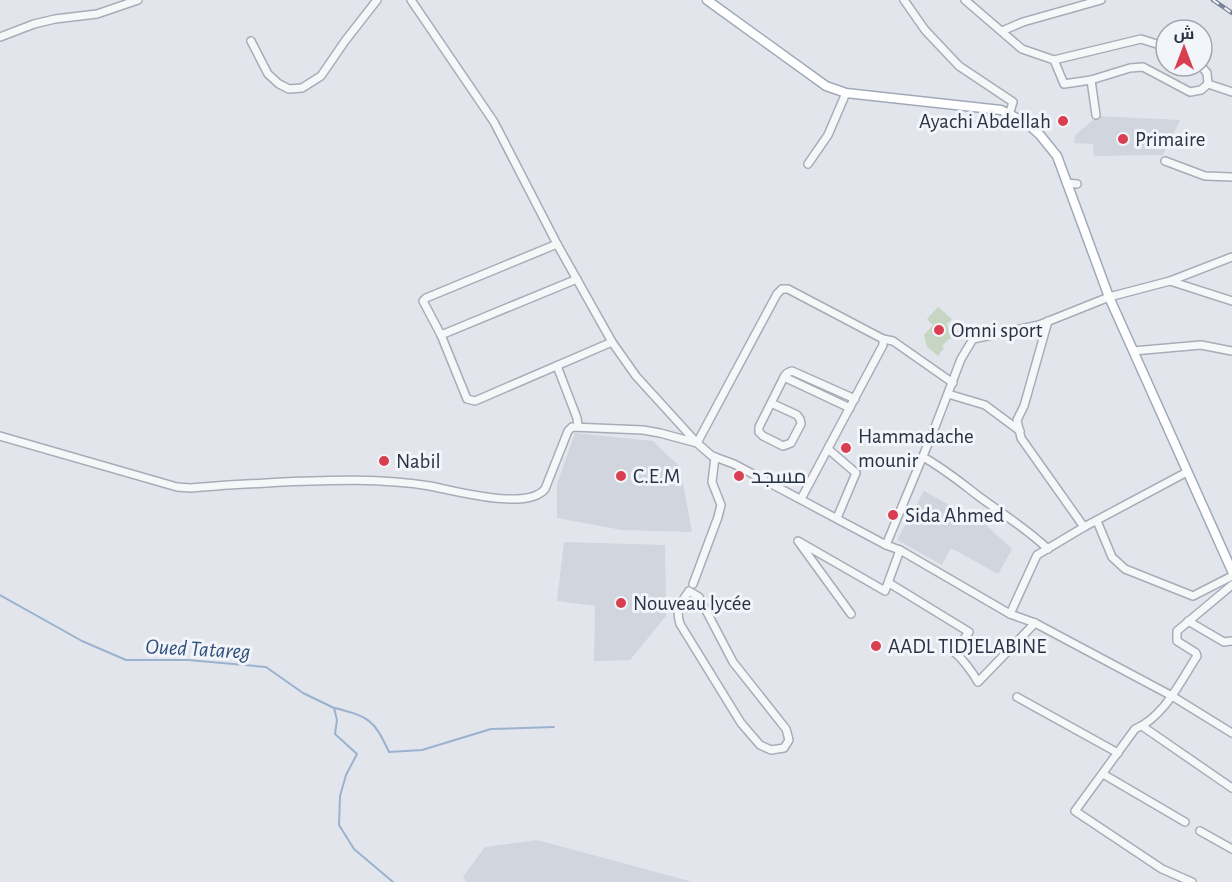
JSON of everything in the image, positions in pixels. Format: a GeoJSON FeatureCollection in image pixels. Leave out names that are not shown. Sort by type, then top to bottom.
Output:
{"type":"FeatureCollection","features":[{"type":"Feature","properties":{"kind":"main road"},"geometry":{"type":"LineString","coordinates":[[707,0],[826,86],[846,93],[1001,110],[1028,124],[1040,135],[1057,156],[1109,297],[1232,571]]}},
{"type":"Feature","properties":{"kind":"street"},"geometry":{"type":"LineString","coordinates":[[0,36],[55,19],[97,14],[138,0]]}},
{"type":"Feature","properties":{"kind":"street"},"geometry":{"type":"LineString","coordinates":[[251,41],[268,74],[273,79],[289,89],[302,88],[321,76],[377,0]]}},
{"type":"Feature","properties":{"kind":"street"},"geometry":{"type":"LineString","coordinates":[[411,0],[494,122],[557,244],[612,342],[636,376],[697,443],[715,457],[734,464],[886,545],[900,550],[1010,614],[1035,622],[1172,696],[1231,731]]}},
{"type":"Feature","properties":{"kind":"street"},"geometry":{"type":"LineString","coordinates":[[904,0],[925,30],[959,66],[1013,102],[1009,116]]}},
{"type":"Feature","properties":{"kind":"street"},"geometry":{"type":"LineString","coordinates":[[965,0],[1022,49],[1054,60],[1141,39],[1154,43]]}},
{"type":"Feature","properties":{"kind":"street"},"geometry":{"type":"LineString","coordinates":[[1002,31],[1023,22],[1101,0]]}},
{"type":"Feature","properties":{"kind":"street"},"geometry":{"type":"LineString","coordinates":[[1054,60],[1064,84],[1091,80],[1137,67],[1152,70],[1190,92],[1202,90],[1208,84]]}},
{"type":"Feature","properties":{"kind":"street"},"geometry":{"type":"LineString","coordinates":[[1207,78],[1208,84]]}},
{"type":"Feature","properties":{"kind":"street"},"geometry":{"type":"LineString","coordinates":[[1091,80],[1096,115]]}},
{"type":"Feature","properties":{"kind":"street"},"geometry":{"type":"LineString","coordinates":[[1208,84],[1232,92]]}},
{"type":"Feature","properties":{"kind":"street"},"geometry":{"type":"LineString","coordinates":[[808,164],[828,135],[846,93]]}},
{"type":"Feature","properties":{"kind":"street"},"geometry":{"type":"LineString","coordinates":[[1165,161],[1205,176],[1232,177]]}},
{"type":"Feature","properties":{"kind":"street"},"geometry":{"type":"LineString","coordinates":[[1067,183],[1077,184]]}},
{"type":"Feature","properties":{"kind":"street"},"geometry":{"type":"LineString","coordinates":[[557,244],[423,301],[441,335],[467,399],[475,401],[612,342]]}},
{"type":"Feature","properties":{"kind":"street"},"geometry":{"type":"LineString","coordinates":[[886,545],[961,359],[973,339],[1048,321],[1109,297],[1170,281],[1232,257]]}},
{"type":"Feature","properties":{"kind":"street"},"geometry":{"type":"LineString","coordinates":[[441,335],[577,279]]}},
{"type":"Feature","properties":{"kind":"street"},"geometry":{"type":"LineString","coordinates":[[1170,281],[1232,301]]}},
{"type":"Feature","properties":{"kind":"street"},"geometry":{"type":"LineString","coordinates":[[697,443],[777,294],[782,289],[788,289],[883,339],[893,341],[953,383]]}},
{"type":"Feature","properties":{"kind":"street"},"geometry":{"type":"LineString","coordinates":[[1048,321],[1024,406],[1017,420],[1021,438],[1084,527]]}},
{"type":"Feature","properties":{"kind":"street"},"geometry":{"type":"LineString","coordinates":[[801,499],[883,345],[883,339]]}},
{"type":"Feature","properties":{"kind":"street"},"geometry":{"type":"LineString","coordinates":[[1133,351],[1201,345],[1232,351]]}},
{"type":"Feature","properties":{"kind":"street"},"geometry":{"type":"LineString","coordinates":[[557,366],[578,426]]}},
{"type":"Feature","properties":{"kind":"street"},"geometry":{"type":"LineString","coordinates":[[771,403],[800,419],[801,424],[792,443],[783,446],[763,436],[759,432],[759,427],[771,403],[784,377],[788,372],[792,371],[855,399]]}},
{"type":"Feature","properties":{"kind":"street"},"geometry":{"type":"LineString","coordinates":[[784,377],[850,408]]}},
{"type":"Feature","properties":{"kind":"street"},"geometry":{"type":"LineString","coordinates":[[948,394],[985,405],[1020,431]]}},
{"type":"Feature","properties":{"kind":"street"},"geometry":{"type":"LineString","coordinates":[[0,436],[177,487],[330,480],[423,485],[491,497],[523,499],[541,495],[568,431],[572,427],[643,430],[697,443]]}},
{"type":"Feature","properties":{"kind":"street"},"geometry":{"type":"LineString","coordinates":[[828,449],[856,474],[837,518]]}},
{"type":"Feature","properties":{"kind":"street"},"geometry":{"type":"LineString","coordinates":[[691,587],[699,597],[733,662],[786,729],[789,740],[784,748],[771,750],[760,746],[741,723],[676,614],[691,587],[721,505],[712,482],[715,457]]}},
{"type":"Feature","properties":{"kind":"street"},"geometry":{"type":"LineString","coordinates":[[923,457],[942,467],[977,495],[1026,528],[1048,549]]}},
{"type":"Feature","properties":{"kind":"street"},"geometry":{"type":"LineString","coordinates":[[1010,614],[1037,555],[1187,472]]}},
{"type":"Feature","properties":{"kind":"street"},"geometry":{"type":"LineString","coordinates":[[1097,521],[1112,557],[1125,569],[1144,577],[1193,596],[1232,576]]}},
{"type":"Feature","properties":{"kind":"street"},"geometry":{"type":"LineString","coordinates":[[851,614],[798,541],[885,591],[900,550]]}},
{"type":"Feature","properties":{"kind":"street"},"geometry":{"type":"LineString","coordinates":[[889,583],[969,632],[954,652],[962,658],[969,672],[978,682],[1035,622]]}},
{"type":"Feature","properties":{"kind":"street"},"geometry":{"type":"LineString","coordinates":[[1192,882],[1162,869],[1075,811],[1135,729],[1148,724],[1172,696],[1197,656],[1176,640],[1177,631],[1232,585]]}},
{"type":"Feature","properties":{"kind":"street"},"geometry":{"type":"LineString","coordinates":[[1188,621],[1224,642],[1232,641]]}},
{"type":"Feature","properties":{"kind":"street"},"geometry":{"type":"LineString","coordinates":[[1017,697],[1119,753]]}},
{"type":"Feature","properties":{"kind":"street"},"geometry":{"type":"LineString","coordinates":[[1142,726],[1232,788]]}},
{"type":"Feature","properties":{"kind":"street"},"geometry":{"type":"LineString","coordinates":[[1103,774],[1185,822]]}},
{"type":"Feature","properties":{"kind":"street"},"geometry":{"type":"LineString","coordinates":[[1200,831],[1232,849]]}},
{"type":"Feature","properties":{"kind":"shaded area","name":"Primaire"},"geometry":{"type":"Polygon","coordinates":[[[1098,116],[1180,120],[1163,155],[1094,156],[1093,144],[1074,143],[1075,135],[1098,116]]]}},
{"type":"Feature","properties":{"kind":"shaded area","name":"C.E.M"},"geometry":{"type":"Polygon","coordinates":[[[575,433],[653,441],[680,467],[692,532],[622,530],[557,518],[557,484],[575,433]]]}},
{"type":"Feature","properties":{"kind":"shaded area"},"geometry":{"type":"Polygon","coordinates":[[[924,491],[985,524],[1012,549],[998,574],[951,548],[942,565],[897,540],[924,491]]]}},
{"type":"Feature","properties":{"kind":"shaded area","name":"Nouveau lycée"},"geometry":{"type":"Polygon","coordinates":[[[564,542],[665,545],[666,616],[630,660],[594,661],[595,606],[557,601],[564,542]]]}},
{"type":"Feature","properties":{"kind":"shaded area"},"geometry":{"type":"Polygon","coordinates":[[[537,840],[693,882],[466,882],[463,877],[485,847],[537,840]]]}},
{"type":"Feature","properties":{"kind":"green space","name":"Omni sport"},"geometry":{"type":"Polygon","coordinates":[[[938,307],[952,319],[947,324],[951,339],[942,346],[944,348],[938,356],[927,347],[924,335],[933,325],[927,319],[938,307]]]}},
{"type":"Feature","properties":{"kind":"waterway","name":"Oued Tatareg"},"geometry":{"type":"LineString","coordinates":[[0,595],[82,641],[126,660],[188,660],[266,667],[303,693],[334,708],[337,720],[335,734],[357,754],[346,775],[340,796],[339,825],[354,849],[393,882]]}},
{"type":"Feature","properties":{"kind":"waterway"},"geometry":{"type":"LineString","coordinates":[[335,708],[370,721],[389,752],[422,750],[491,729],[554,727]]}},
{"type":"Feature","properties":{"kind":"railway"},"geometry":{"type":"LineString","coordinates":[[1213,0],[1232,13]]}},
{"type":"Feature","properties":{"kind":"place","name":"Ayachi Abdellah"},"geometry":{"type":"Point","coordinates":[1063,121]}},
{"type":"Feature","properties":{"kind":"place","name":"Primaire"},"geometry":{"type":"Point","coordinates":[1123,139]}},
{"type":"Feature","properties":{"kind":"place","name":"Omni sport"},"geometry":{"type":"Point","coordinates":[939,330]}},
{"type":"Feature","properties":{"kind":"place","name":"Hammadache mounir"},"geometry":{"type":"Point","coordinates":[846,448]}},
{"type":"Feature","properties":{"kind":"place","name":"Nabil"},"geometry":{"type":"Point","coordinates":[384,461]}},
{"type":"Feature","properties":{"kind":"place","name":"C.E.M"},"geometry":{"type":"Point","coordinates":[621,476]}},
{"type":"Feature","properties":{"kind":"place","name":"مسجد"},"geometry":{"type":"Point","coordinates":[739,476]}},
{"type":"Feature","properties":{"kind":"place","name":"Sida Ahmed"},"geometry":{"type":"Point","coordinates":[893,515]}},
{"type":"Feature","properties":{"kind":"place","name":"Nouveau lycée"},"geometry":{"type":"Point","coordinates":[621,603]}},
{"type":"Feature","properties":{"kind":"place","name":"AADL TIDJELABINE"},"geometry":{"type":"Point","coordinates":[876,646]}}]}
